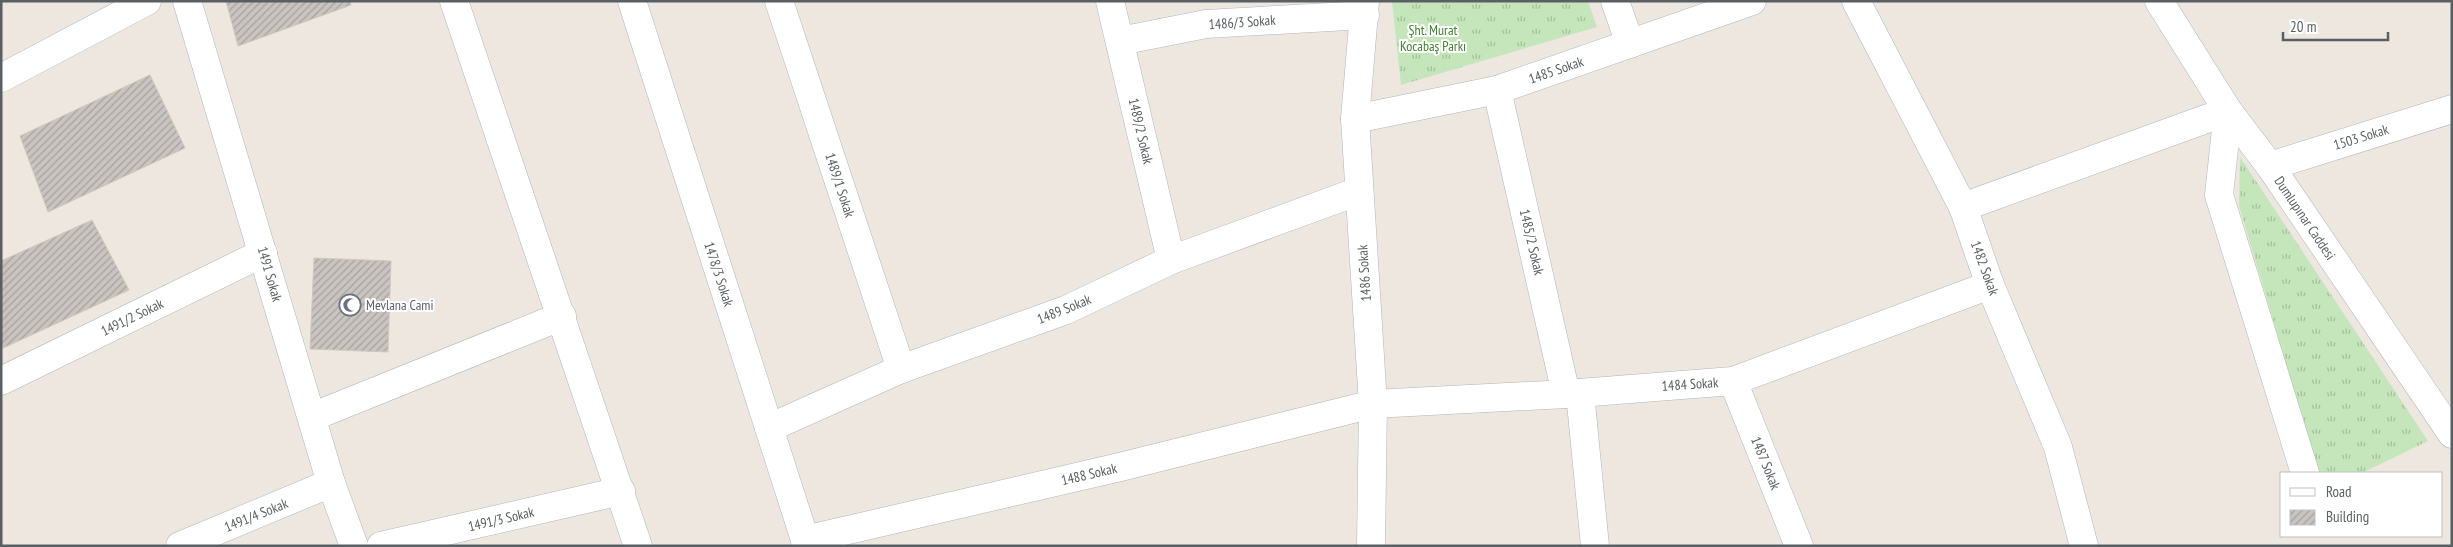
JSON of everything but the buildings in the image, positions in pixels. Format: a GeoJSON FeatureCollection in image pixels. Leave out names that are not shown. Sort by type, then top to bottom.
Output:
{"type":"FeatureCollection","features":[{"type":"Feature","properties":{"kind":"street"},"geometry":{"type":"LineString","coordinates":[[1,78],[147,1]]}},
{"type":"Feature","properties":{"kind":"street","name":"1491 Sokak"},"geometry":{"type":"LineString","coordinates":[[187,1],[331,483],[354,546]]}},
{"type":"Feature","properties":{"kind":"street"},"geometry":{"type":"LineString","coordinates":[[454,1],[562,316],[638,546]]}},
{"type":"Feature","properties":{"kind":"street","name":"1478/3 Sokak"},"geometry":{"type":"LineString","coordinates":[[632,1],[806,543]]}},
{"type":"Feature","properties":{"kind":"street","name":"1489/1 Sokak"},"geometry":{"type":"LineString","coordinates":[[779,1],[901,369]]}},
{"type":"Feature","properties":{"kind":"street","name":"1489/2 Sokak"},"geometry":{"type":"LineString","coordinates":[[1110,1],[1171,260]]}},
{"type":"Feature","properties":{"kind":"street"},"geometry":{"type":"LineString","coordinates":[[1615,1],[1630,44]]}},
{"type":"Feature","properties":{"kind":"street","name":"1485 Sokak"},"geometry":{"type":"LineString","coordinates":[[1355,119],[1497,90],[1752,1]]}},
{"type":"Feature","properties":{"kind":"street","name":"1482 Sokak"},"geometry":{"type":"LineString","coordinates":[[1856,1],[1963,208],[1990,285],[2058,446],[2084,546]]}},
{"type":"Feature","properties":{"kind":"street","name":"Dumlupınar Caddesi"},"geometry":{"type":"LineString","coordinates":[[2160,1],[2228,111],[2270,166],[2452,434]]}},
{"type":"Feature","properties":{"kind":"street","name":"1486/3 Sokak"},"geometry":{"type":"LineString","coordinates":[[1120,42],[1206,24],[1365,8]]}},
{"type":"Feature","properties":{"kind":"street","name":"1486 Sokak"},"geometry":{"type":"LineString","coordinates":[[1365,8],[1355,119],[1373,404],[1371,546]]}},
{"type":"Feature","properties":{"kind":"street","name":"1485/2 Sokak"},"geometry":{"type":"LineString","coordinates":[[1497,90],[1573,394],[1595,546]]}},
{"type":"Feature","properties":{"kind":"street","name":"1503 Sokak"},"geometry":{"type":"LineString","coordinates":[[2270,166],[2452,109]]}},
{"type":"Feature","properties":{"kind":"street"},"geometry":{"type":"LineString","coordinates":[[1963,208],[2228,111],[2219,195],[2305,472]]}},
{"type":"Feature","properties":{"kind":"street","name":"1489 Sokak"},"geometry":{"type":"LineString","coordinates":[[769,428],[901,369],[1066,310],[1171,260],[1359,191]]}},
{"type":"Feature","properties":{"kind":"street","name":"1491/2 Sokak"},"geometry":{"type":"LineString","coordinates":[[1,381],[263,253]]}},
{"type":"Feature","properties":{"kind":"street","name":"1484 Sokak"},"geometry":{"type":"LineString","coordinates":[[1373,404],[1573,394],[1733,381],[1990,285]]}},
{"type":"Feature","properties":{"kind":"street"},"geometry":{"type":"LineString","coordinates":[[312,417],[562,316]]}},
{"type":"Feature","properties":{"kind":"street","name":"1487 Sokak"},"geometry":{"type":"LineString","coordinates":[[1733,381],[1799,546]]}},
{"type":"Feature","properties":{"kind":"street","name":"1488 Sokak"},"geometry":{"type":"LineString","coordinates":[[806,543],[1373,404]]}},
{"type":"Feature","properties":{"kind":"street","name":"1491/4 Sokak"},"geometry":{"type":"LineString","coordinates":[[180,546],[331,483]]}},
{"type":"Feature","properties":{"kind":"street","name":"1491/3 Sokak"},"geometry":{"type":"LineString","coordinates":[[381,546],[621,491]]}},
{"type":"Feature","properties":{"kind":"green space","name":"Şht. Murat Kocabaş Parkı"},"geometry":{"type":"Polygon","coordinates":[[[1392,1],[1588,1],[1597,27],[1401,85],[1392,1]]]}},
{"type":"Feature","properties":{"kind":"green space"},"geometry":{"type":"Polygon","coordinates":[[[2240,157],[2428,441],[2364,472],[2319,472],[2239,206],[2240,157]]]}},
{"type":"Feature","properties":{"kind":"place","name":"Mevlana Cami"},"geometry":{"type":"Point","coordinates":[350,305]}}]}
